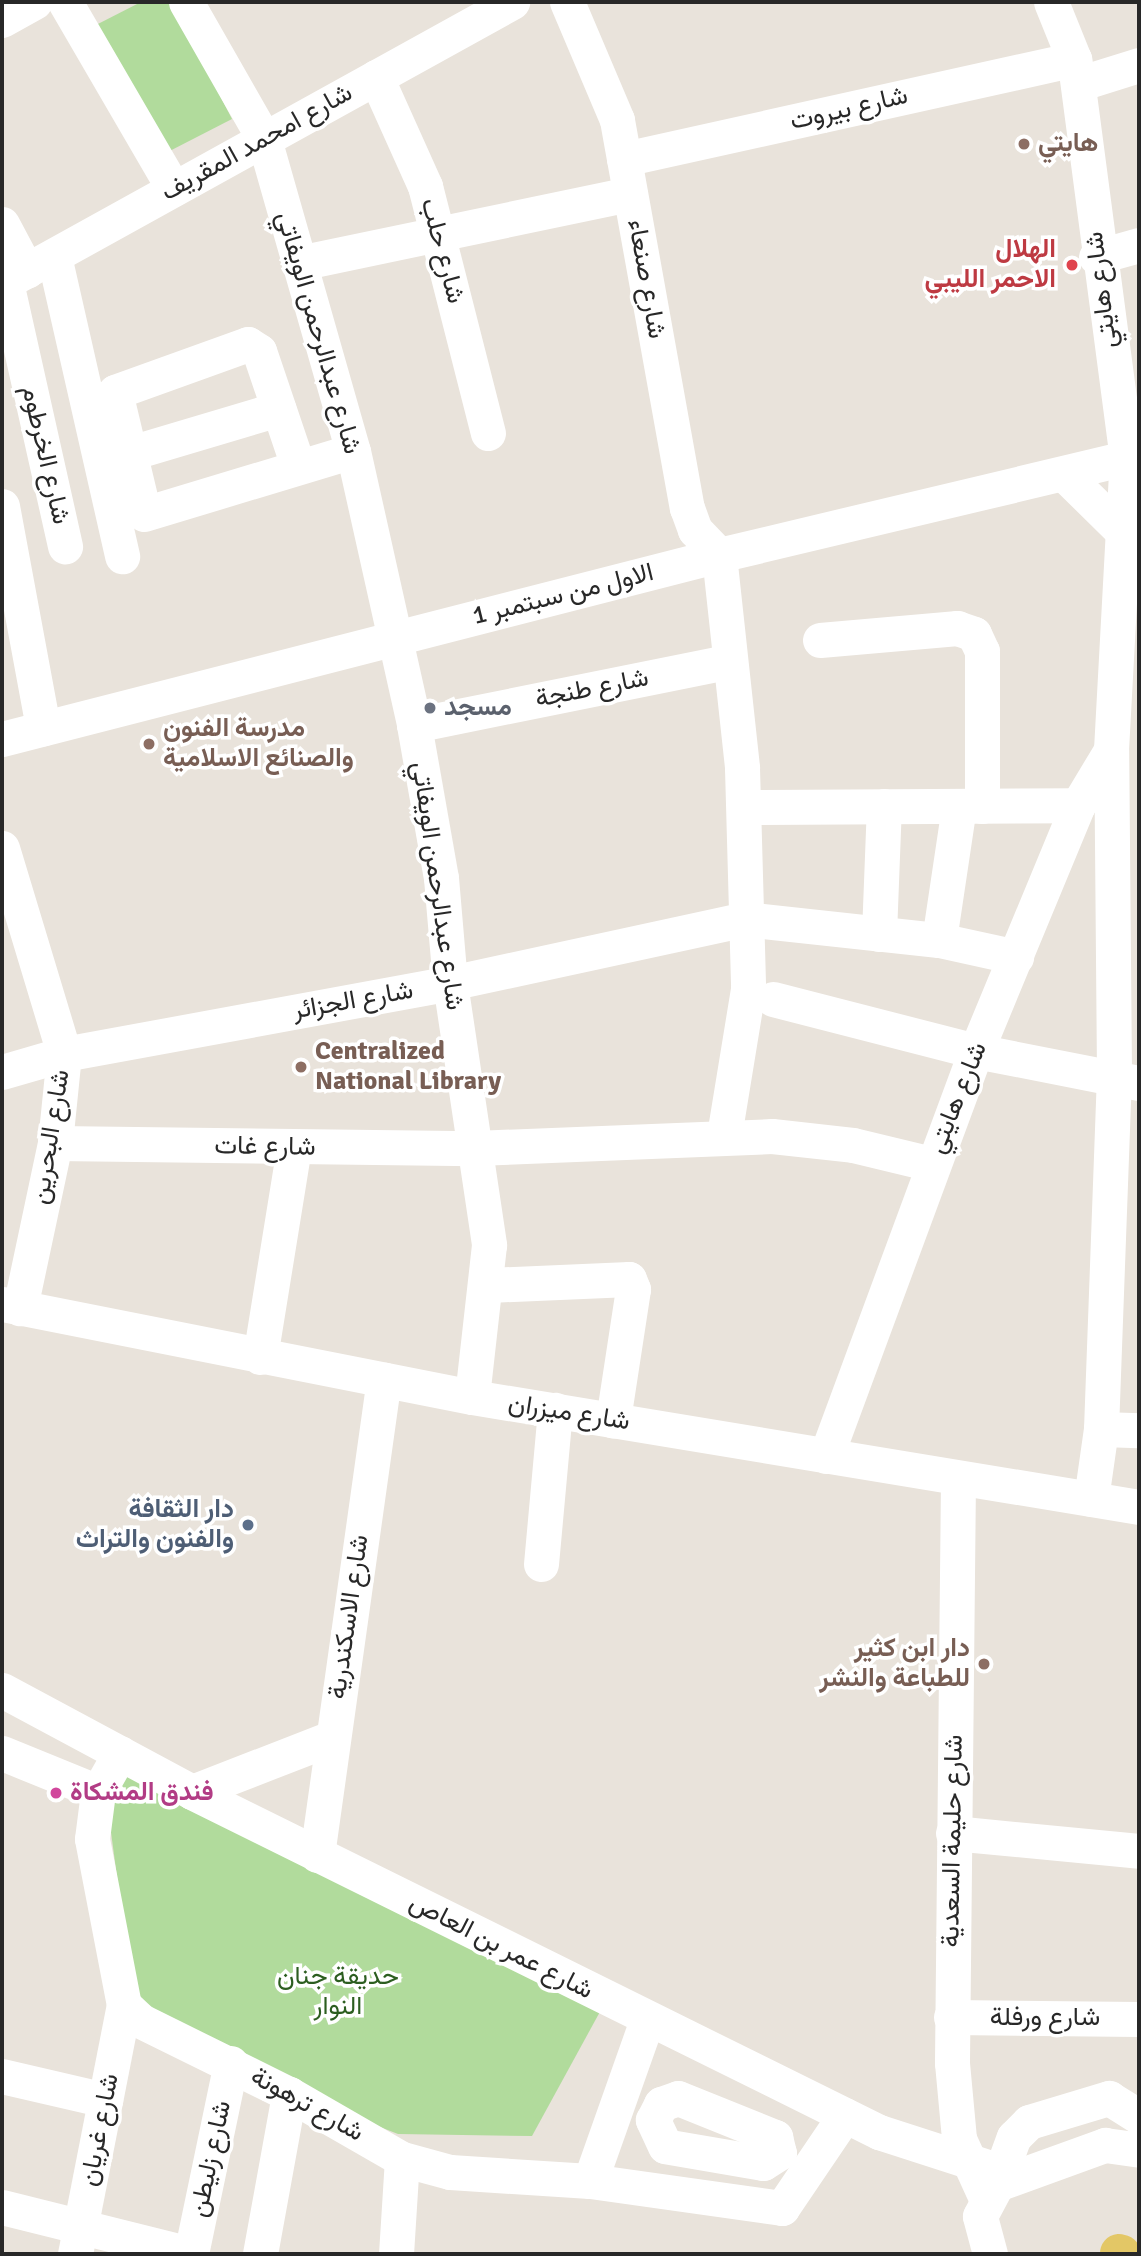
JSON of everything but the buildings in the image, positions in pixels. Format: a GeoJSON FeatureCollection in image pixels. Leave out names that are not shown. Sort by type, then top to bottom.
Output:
{"type":"FeatureCollection","features":[{"type":"Feature","properties":{"kind":"street"},"geometry":{"type":"LineString","coordinates":[[2,20],[34,2]]}},
{"type":"Feature","properties":{"kind":"street"},"geometry":{"type":"LineString","coordinates":[[65,2],[174,189]]}},
{"type":"Feature","properties":{"kind":"street","name":"شارع عبدالرحمن الويفاتي"},"geometry":{"type":"LineString","coordinates":[[186,2],[264,139],[353,451],[414,725],[441,878],[450,983],[475,1148],[489,1285],[472,1396]]}},
{"type":"Feature","properties":{"kind":"street","name":"شارع امحمد المقريف"},"geometry":{"type":"LineString","coordinates":[[22,273],[512,2]]}},
{"type":"Feature","properties":{"kind":"street","name":"شارع صنعاء"},"geometry":{"type":"LineString","coordinates":[[567,2],[617,120],[687,508],[695,530],[719,555]]}},
{"type":"Feature","properties":{"kind":"street","name":"شارع هايتي"},"geometry":{"type":"LineString","coordinates":[[1051,2],[1076,72],[1096,257],[1133,457],[1123,532],[1111,750],[1126,1083],[1101,1429],[1091,1499]]}},
{"type":"Feature","properties":{"kind":"street","name":"شارع بيروت"},"geometry":{"type":"LineString","coordinates":[[624,159],[1076,72],[1139,65]]}},
{"type":"Feature","properties":{"kind":"street","name":"شارع حلب"},"geometry":{"type":"LineString","coordinates":[[376,77],[403,129],[439,233],[488,433]]}},
{"type":"Feature","properties":{"kind":"street"},"geometry":{"type":"LineString","coordinates":[[299,263],[630,194]]}},
{"type":"Feature","properties":{"kind":"street"},"geometry":{"type":"LineString","coordinates":[[2,224],[22,273],[122,556]]}},
{"type":"Feature","properties":{"kind":"street"},"geometry":{"type":"LineString","coordinates":[[1096,257],[1139,245]]}},
{"type":"Feature","properties":{"kind":"street","name":"شارع الخرطوم"},"geometry":{"type":"LineString","coordinates":[[22,273],[65,547]]}},
{"type":"Feature","properties":{"kind":"street"},"geometry":{"type":"LineString","coordinates":[[299,466],[259,351],[248,344],[115,392],[139,509],[151,515],[353,451]]}},
{"type":"Feature","properties":{"kind":"street"},"geometry":{"type":"LineString","coordinates":[[127,454],[278,409]]}},
{"type":"Feature","properties":{"kind":"street","name":"الاول من سبتمبر 1"},"geometry":{"type":"LineString","coordinates":[[2,739],[719,555],[1133,457]]}},
{"type":"Feature","properties":{"kind":"street"},"geometry":{"type":"LineString","coordinates":[[1065,474],[1123,532]]}},
{"type":"Feature","properties":{"kind":"street"},"geometry":{"type":"LineString","coordinates":[[2,506],[43,728]]}},
{"type":"Feature","properties":{"kind":"street"},"geometry":{"type":"LineString","coordinates":[[719,555],[744,807],[747,1021],[724,1135]]}},
{"type":"Feature","properties":{"kind":"street"},"geometry":{"type":"LineString","coordinates":[[820,640],[957,628],[974,634],[982,651],[970,806],[939,940]]}},
{"type":"Feature","properties":{"kind":"street","name":"شارع طنجة"},"geometry":{"type":"LineString","coordinates":[[414,725],[730,661]]}},
{"type":"Feature","properties":{"kind":"street","name":"شارع هايتي"},"geometry":{"type":"LineString","coordinates":[[826,1456],[976,1051],[1078,805],[1111,750]]}},
{"type":"Feature","properties":{"kind":"street"},"geometry":{"type":"LineString","coordinates":[[744,807],[1078,805]]}},
{"type":"Feature","properties":{"kind":"street"},"geometry":{"type":"LineString","coordinates":[[878,934],[884,806]]}},
{"type":"Feature","properties":{"kind":"street","name":"شارع البحرين"},"geometry":{"type":"LineString","coordinates":[[2,848],[64,1054],[55,1143],[11,1306]]}},
{"type":"Feature","properties":{"kind":"street","name":"شارع الجزائر"},"geometry":{"type":"LineString","coordinates":[[2,1072],[64,1054],[450,983],[745,919],[939,940],[1016,957]]}},
{"type":"Feature","properties":{"kind":"street"},"geometry":{"type":"LineString","coordinates":[[774,999],[976,1051],[1126,1083]]}},
{"type":"Feature","properties":{"kind":"street","name":"شارع غات"},"geometry":{"type":"LineString","coordinates":[[55,1143],[294,1148],[475,1148],[724,1135],[813,1139],[932,1164]]}},
{"type":"Feature","properties":{"kind":"street"},"geometry":{"type":"LineString","coordinates":[[260,1357],[294,1148]]}},
{"type":"Feature","properties":{"kind":"street"},"geometry":{"type":"LineString","coordinates":[[489,1285],[629,1279],[633,1289],[613,1420]]}},
{"type":"Feature","properties":{"kind":"street","name":"شارع ميزران"},"geometry":{"type":"LineString","coordinates":[[11,1306],[260,1357],[472,1396],[1139,1507]]}},
{"type":"Feature","properties":{"kind":"street","name":"شارع الاسكندرية"},"geometry":{"type":"LineString","coordinates":[[317,1855],[331,1738],[384,1380]]}},
{"type":"Feature","properties":{"kind":"street"},"geometry":{"type":"LineString","coordinates":[[541,1564],[555,1410]]}},
{"type":"Feature","properties":{"kind":"street"},"geometry":{"type":"LineString","coordinates":[[1101,1429],[1139,1430]]}},
{"type":"Feature","properties":{"kind":"street","name":"شارع حليمة السعدية"},"geometry":{"type":"LineString","coordinates":[[958,1478],[951,2017],[966,2163]]}},
{"type":"Feature","properties":{"kind":"street","name":"شارع عمر بن العاص"},"geometry":{"type":"LineString","coordinates":[[2,1690],[192,1792],[647,2020],[845,2115],[966,2163],[1000,2182]]}},
{"type":"Feature","properties":{"kind":"street"},"geometry":{"type":"LineString","coordinates":[[192,1792],[331,1738]]}},
{"type":"Feature","properties":{"kind":"street"},"geometry":{"type":"LineString","coordinates":[[2,1753],[98,1793]]}},
{"type":"Feature","properties":{"kind":"street"},"geometry":{"type":"LineString","coordinates":[[120,1754],[98,1793],[92,1839],[124,2005]]}},
{"type":"Feature","properties":{"kind":"street"},"geometry":{"type":"LineString","coordinates":[[953,1833],[1139,1851]]}},
{"type":"Feature","properties":{"kind":"street","name":"شارع ترهونة"},"geometry":{"type":"LineString","coordinates":[[124,2005],[141,2021],[232,2063],[402,2160],[450,2172],[590,2181],[782,2208],[813,2168]]}},
{"type":"Feature","properties":{"kind":"street","name":"شارع غريان"},"geometry":{"type":"LineString","coordinates":[[78,2240],[124,2005]]}},
{"type":"Feature","properties":{"kind":"street","name":"شارع ورفلة"},"geometry":{"type":"LineString","coordinates":[[951,2017],[1139,2019]]}},
{"type":"Feature","properties":{"kind":"street"},"geometry":{"type":"LineString","coordinates":[[590,2181],[647,2020]]}},
{"type":"Feature","properties":{"kind":"street","name":"شارع زليطن"},"geometry":{"type":"LineString","coordinates":[[191,2254],[232,2063]]}},
{"type":"Feature","properties":{"kind":"street"},"geometry":{"type":"LineString","coordinates":[[2,2076],[105,2100]]}},
{"type":"Feature","properties":{"kind":"street"},"geometry":{"type":"LineString","coordinates":[[260,2254],[289,2094]]}},
{"type":"Feature","properties":{"kind":"street"},"geometry":{"type":"LineString","coordinates":[[990,2254],[981,2234],[1014,2137],[1029,2122],[1109,2098],[1135,2137],[1000,2182]]}},
{"type":"Feature","properties":{"kind":"street"},"geometry":{"type":"LineString","coordinates":[[779,2153],[813,2168],[845,2115]]}},
{"type":"Feature","properties":{"kind":"street"},"geometry":{"type":"LineString","coordinates":[[396,2254],[402,2160]]}},
{"type":"Feature","properties":{"kind":"street"},"geometry":{"type":"LineString","coordinates":[[2,2207],[78,2240],[191,2254]]}},
{"type":"Feature","properties":{"kind":"street"},"geometry":{"type":"LineString","coordinates":[[1119,2254],[1139,2244]]}},
{"type":"Feature","properties":{"kind":"green space"},"geometry":{"type":"Polygon","coordinates":[[[141,2],[172,2],[232,119],[158,157],[92,27],[141,2]]]}},
{"type":"Feature","properties":{"kind":"green space","name":"حديقة جنان النوار"},"geometry":{"type":"Polygon","coordinates":[[[128,1772],[602,2008],[532,2136],[398,2134],[321,2104],[134,2004],[106,1795],[128,1772]]]}},
{"type":"Feature","properties":{"kind":"place","name":"هايتي"},"geometry":{"type":"Point","coordinates":[1024,144]}},
{"type":"Feature","properties":{"kind":"place","name":"الهلال الاحمر الليبي"},"geometry":{"type":"Point","coordinates":[1072,265]}},
{"type":"Feature","properties":{"kind":"place","name":"مسجد"},"geometry":{"type":"Point","coordinates":[430,708]}},
{"type":"Feature","properties":{"kind":"place","name":"مدرسة الفنون والصنائع الاسلامية"},"geometry":{"type":"Point","coordinates":[149,744]}},
{"type":"Feature","properties":{"kind":"place","name":"Centralized National Library"},"geometry":{"type":"Point","coordinates":[301,1067]}},
{"type":"Feature","properties":{"kind":"place","name":"دار الثقافة والفنون والتراث"},"geometry":{"type":"Point","coordinates":[248,1525]}},
{"type":"Feature","properties":{"kind":"place","name":"دار ابن كثير للطباعة والنشر"},"geometry":{"type":"Point","coordinates":[984,1664]}},
{"type":"Feature","properties":{"kind":"place","name":"فندق المشكاة"},"geometry":{"type":"Point","coordinates":[56,1793]}}]}
